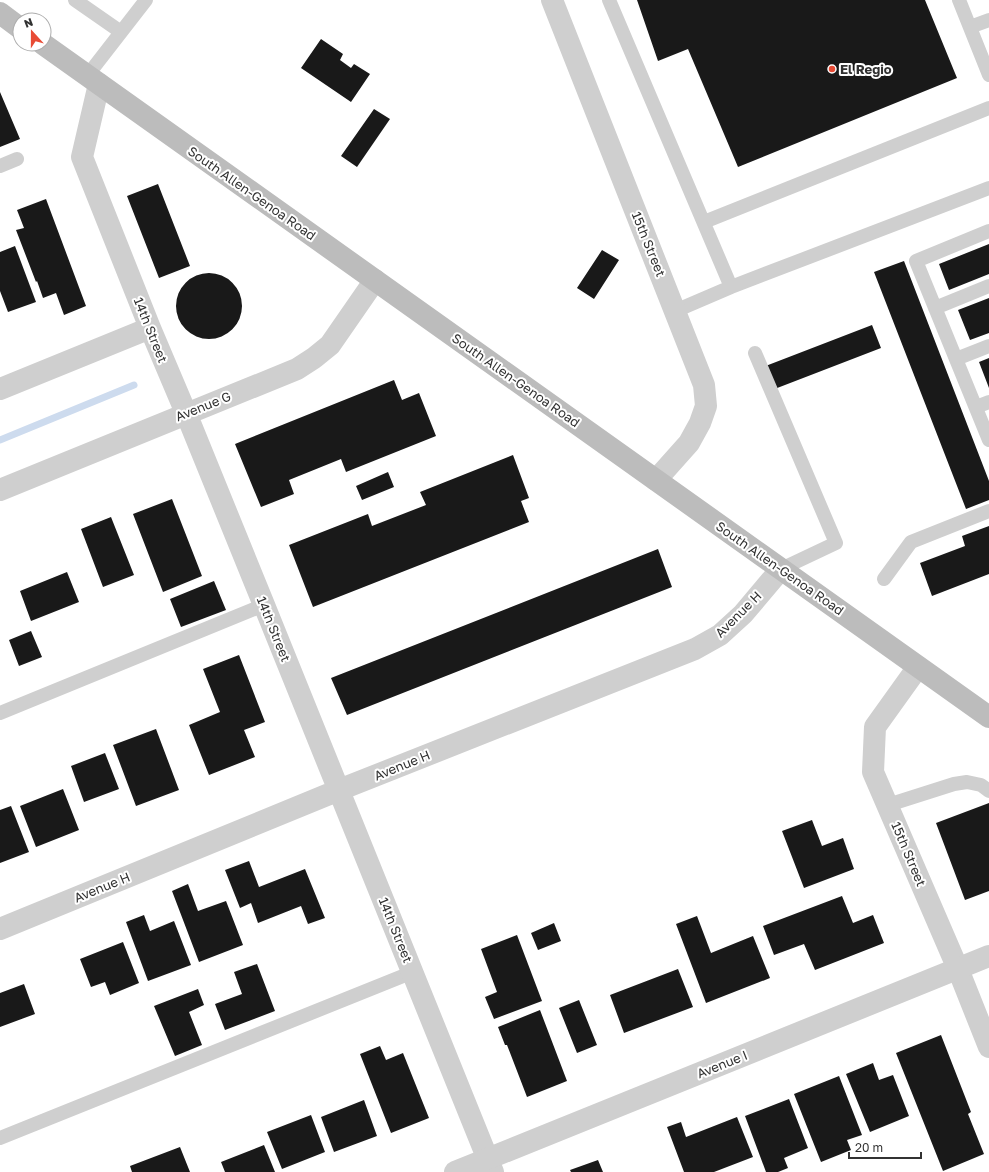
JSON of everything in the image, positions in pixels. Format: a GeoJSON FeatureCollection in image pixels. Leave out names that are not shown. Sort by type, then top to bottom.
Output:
{"type":"FeatureCollection","features":[{"type":"Feature","properties":{"kind":"main road"},"geometry":{"type":"LineString","coordinates":[[0,13],[12,22]]}},
{"type":"Feature","properties":{"kind":"main road","name":"South Allen-Genoa Road"},"geometry":{"type":"LineString","coordinates":[[52,50],[989,717]]}},
{"type":"Feature","properties":{"kind":"street","name":"15th Street"},"geometry":{"type":"LineString","coordinates":[[552,0],[704,385],[706,406],[700,423],[689,443],[656,480]]}},
{"type":"Feature","properties":{"kind":"street","name":"14th Street"},"geometry":{"type":"LineString","coordinates":[[93,80],[82,157],[150,328],[186,413],[491,1165]]}},
{"type":"Feature","properties":{"kind":"street","name":"Avenue G"},"geometry":{"type":"LineString","coordinates":[[0,490],[297,369],[330,345],[375,280]]}},
{"type":"Feature","properties":{"kind":"street"},"geometry":{"type":"LineString","coordinates":[[0,389],[150,328]]}},
{"type":"Feature","properties":{"kind":"street","name":"Avenue H"},"geometry":{"type":"LineString","coordinates":[[0,929],[339,790],[695,649],[720,635],[742,614],[781,569]]}},
{"type":"Feature","properties":{"kind":"street","name":"15th Street"},"geometry":{"type":"LineString","coordinates":[[918,667],[875,727],[873,772],[958,969],[989,1047]]}},
{"type":"Feature","properties":{"kind":"street","name":"Avenue I"},"geometry":{"type":"LineString","coordinates":[[455,1172],[491,1165],[989,956]]}},
{"type":"Feature","properties":{"kind":"lane"},"geometry":{"type":"LineString","coordinates":[[75,0],[121,32]]}},
{"type":"Feature","properties":{"kind":"lane"},"geometry":{"type":"LineString","coordinates":[[93,80],[121,32],[146,0]]}},
{"type":"Feature","properties":{"kind":"lane"},"geometry":{"type":"LineString","coordinates":[[609,0],[731,287]]}},
{"type":"Feature","properties":{"kind":"lane"},"geometry":{"type":"LineString","coordinates":[[959,0],[989,74]]}},
{"type":"Feature","properties":{"kind":"lane"},"geometry":{"type":"LineString","coordinates":[[970,27],[989,20]]}},
{"type":"Feature","properties":{"kind":"lane"},"geometry":{"type":"LineString","coordinates":[[704,222],[989,108]]}},
{"type":"Feature","properties":{"kind":"lane"},"geometry":{"type":"LineString","coordinates":[[0,166],[17,159]]}},
{"type":"Feature","properties":{"kind":"lane"},"geometry":{"type":"LineString","coordinates":[[675,312],[731,287],[989,188]]}},
{"type":"Feature","properties":{"kind":"lane"},"geometry":{"type":"LineString","coordinates":[[989,231],[916,261],[989,440]]}},
{"type":"Feature","properties":{"kind":"lane"},"geometry":{"type":"LineString","coordinates":[[935,308],[989,286]]}},
{"type":"Feature","properties":{"kind":"lane"},"geometry":{"type":"LineString","coordinates":[[956,360],[989,346]]}},
{"type":"Feature","properties":{"kind":"lane"},"geometry":{"type":"LineString","coordinates":[[755,353],[836,543],[781,569]]}},
{"type":"Feature","properties":{"kind":"lane"},"geometry":{"type":"LineString","coordinates":[[976,407],[989,402]]}},
{"type":"Feature","properties":{"kind":"lane"},"geometry":{"type":"LineString","coordinates":[[884,579],[911,542],[989,512]]}},
{"type":"Feature","properties":{"kind":"lane"},"geometry":{"type":"LineString","coordinates":[[0,713],[264,605]]}},
{"type":"Feature","properties":{"kind":"lane"},"geometry":{"type":"LineString","coordinates":[[888,805],[954,784],[967,782],[981,785],[989,790]]}},
{"type":"Feature","properties":{"kind":"lane"},"geometry":{"type":"LineString","coordinates":[[0,1138],[413,972]]}},
{"type":"Feature","properties":{"kind":"building"},"geometry":{"type":"Polygon","coordinates":[[[637,0],[925,0],[957,78],[738,167],[688,49],[658,61],[637,0]]]}},
{"type":"Feature","properties":{"kind":"building"},"geometry":{"type":"Polygon","coordinates":[[[321,39],[343,54],[340,60],[351,68],[354,64],[370,74],[351,102],[301,68],[321,39]]]}},
{"type":"Feature","properties":{"kind":"building"},"geometry":{"type":"Polygon","coordinates":[[[0,92],[20,139],[0,147],[0,92]]]}},
{"type":"Feature","properties":{"kind":"building"},"geometry":{"type":"Polygon","coordinates":[[[374,109],[390,119],[357,167],[341,156],[374,109]]]}},
{"type":"Feature","properties":{"kind":"building"},"geometry":{"type":"Polygon","coordinates":[[[158,184],[190,266],[159,278],[127,196],[158,184]]]}},
{"type":"Feature","properties":{"kind":"building"},"geometry":{"type":"Polygon","coordinates":[[[46,199],[86,306],[64,315],[56,293],[43,298],[16,230],[24,228],[17,210],[46,199]]]}},
{"type":"Feature","properties":{"kind":"building"},"geometry":{"type":"Polygon","coordinates":[[[989,244],[989,274],[949,290],[939,264],[989,244]]]}},
{"type":"Feature","properties":{"kind":"building"},"geometry":{"type":"Polygon","coordinates":[[[15,246],[36,302],[8,312],[0,291],[0,252],[15,246]]]}},
{"type":"Feature","properties":{"kind":"building"},"geometry":{"type":"Polygon","coordinates":[[[602,250],[619,260],[594,299],[577,288],[602,250]]]}},
{"type":"Feature","properties":{"kind":"building"},"geometry":{"type":"Polygon","coordinates":[[[904,261],[989,481],[989,500],[966,509],[874,272],[904,261]]]}},
{"type":"Feature","properties":{"kind":"building"},"geometry":{"type":"Polygon","coordinates":[[[209,273],[221,276],[232,283],[239,294],[242,306],[239,318],[232,329],[221,336],[209,339],[197,336],[186,329],[179,318],[176,306],[179,294],[186,283],[197,276],[209,273]]]}},
{"type":"Feature","properties":{"kind":"building"},"geometry":{"type":"Polygon","coordinates":[[[989,298],[989,333],[970,340],[958,310],[989,298]]]}},
{"type":"Feature","properties":{"kind":"building"},"geometry":{"type":"Polygon","coordinates":[[[872,325],[881,348],[772,390],[763,367],[872,325]]]}},
{"type":"Feature","properties":{"kind":"building"},"geometry":{"type":"Polygon","coordinates":[[[989,358],[989,388],[979,362],[989,358]]]}},
{"type":"Feature","properties":{"kind":"building"},"geometry":{"type":"Polygon","coordinates":[[[394,380],[402,400],[419,393],[436,436],[346,472],[341,459],[289,480],[294,494],[261,507],[235,444],[394,380]]]}},
{"type":"Feature","properties":{"kind":"building"},"geometry":{"type":"Polygon","coordinates":[[[513,455],[529,498],[521,501],[529,522],[313,607],[289,545],[368,514],[372,526],[426,505],[420,492],[513,455]]]}},
{"type":"Feature","properties":{"kind":"building"},"geometry":{"type":"Polygon","coordinates":[[[388,472],[394,487],[362,500],[356,486],[388,472]]]}},
{"type":"Feature","properties":{"kind":"building"},"geometry":{"type":"Polygon","coordinates":[[[172,499],[202,576],[163,592],[133,514],[172,499]]]}},
{"type":"Feature","properties":{"kind":"building"},"geometry":{"type":"Polygon","coordinates":[[[111,517],[134,575],[103,587],[81,529],[111,517]]]}},
{"type":"Feature","properties":{"kind":"building"},"geometry":{"type":"Polygon","coordinates":[[[989,526],[989,574],[932,596],[920,563],[965,546],[962,536],[989,526]]]}},
{"type":"Feature","properties":{"kind":"building"},"geometry":{"type":"Polygon","coordinates":[[[658,549],[672,587],[347,715],[331,678],[658,549]]]}},
{"type":"Feature","properties":{"kind":"building"},"geometry":{"type":"Polygon","coordinates":[[[67,572],[79,602],[31,621],[20,591],[67,572]]]}},
{"type":"Feature","properties":{"kind":"building"},"geometry":{"type":"Polygon","coordinates":[[[214,581],[226,610],[181,627],[170,599],[214,581]]]}},
{"type":"Feature","properties":{"kind":"building"},"geometry":{"type":"Polygon","coordinates":[[[31,631],[42,657],[19,666],[9,640],[31,631]]]}},
{"type":"Feature","properties":{"kind":"building"},"geometry":{"type":"Polygon","coordinates":[[[239,655],[265,722],[244,730],[255,757],[209,775],[189,725],[220,712],[203,669],[239,655]]]}},
{"type":"Feature","properties":{"kind":"building"},"geometry":{"type":"Polygon","coordinates":[[[156,729],[179,790],[136,806],[113,745],[156,729]]]}},
{"type":"Feature","properties":{"kind":"building"},"geometry":{"type":"Polygon","coordinates":[[[105,753],[119,789],[84,802],[71,766],[105,753]]]}},
{"type":"Feature","properties":{"kind":"building"},"geometry":{"type":"Polygon","coordinates":[[[63,789],[79,830],[36,847],[20,806],[63,789]]]}},
{"type":"Feature","properties":{"kind":"building"},"geometry":{"type":"Polygon","coordinates":[[[989,803],[989,891],[965,900],[936,823],[989,803]]]}},
{"type":"Feature","properties":{"kind":"building"},"geometry":{"type":"Polygon","coordinates":[[[11,806],[29,852],[0,863],[0,810],[11,806]]]}},
{"type":"Feature","properties":{"kind":"building"},"geometry":{"type":"Polygon","coordinates":[[[812,820],[822,846],[843,838],[854,869],[804,888],[782,831],[812,820]]]}},
{"type":"Feature","properties":{"kind":"building"},"geometry":{"type":"Polygon","coordinates":[[[249,861],[259,887],[305,869],[325,918],[308,924],[301,906],[258,923],[251,903],[240,908],[225,870],[249,861]]]}},
{"type":"Feature","properties":{"kind":"building"},"geometry":{"type":"Polygon","coordinates":[[[188,884],[198,911],[226,901],[243,945],[199,962],[172,891],[188,884]]]}},
{"type":"Feature","properties":{"kind":"building"},"geometry":{"type":"Polygon","coordinates":[[[842,896],[853,923],[873,915],[884,943],[815,970],[804,944],[774,955],[763,926],[842,896]]]}},
{"type":"Feature","properties":{"kind":"building"},"geometry":{"type":"Polygon","coordinates":[[[144,915],[150,931],[174,921],[191,965],[148,981],[126,922],[144,915]]]}},
{"type":"Feature","properties":{"kind":"building"},"geometry":{"type":"Polygon","coordinates":[[[697,916],[711,953],[753,936],[770,978],[706,1003],[676,924],[697,916]]]}},
{"type":"Feature","properties":{"kind":"building"},"geometry":{"type":"Polygon","coordinates":[[[554,923],[561,941],[538,950],[531,933],[554,923]]]}},
{"type":"Feature","properties":{"kind":"building"},"geometry":{"type":"Polygon","coordinates":[[[517,935],[542,1001],[494,1019],[485,997],[497,992],[481,949],[517,935]]]}},
{"type":"Feature","properties":{"kind":"building"},"geometry":{"type":"Polygon","coordinates":[[[123,942],[139,983],[110,995],[105,982],[91,987],[80,959],[123,942]]]}},
{"type":"Feature","properties":{"kind":"building"},"geometry":{"type":"Polygon","coordinates":[[[257,964],[275,1011],[225,1030],[215,1004],[242,994],[234,972],[257,964]]]}},
{"type":"Feature","properties":{"kind":"building"},"geometry":{"type":"Polygon","coordinates":[[[678,969],[693,1007],[624,1033],[610,995],[678,969]]]}},
{"type":"Feature","properties":{"kind":"building"},"geometry":{"type":"Polygon","coordinates":[[[24,984],[35,1014],[0,1027],[0,993],[24,984]]]}},
{"type":"Feature","properties":{"kind":"building"},"geometry":{"type":"Polygon","coordinates":[[[198,989],[204,1005],[189,1012],[202,1045],[175,1056],[154,1006],[198,989]]]}},
{"type":"Feature","properties":{"kind":"building"},"geometry":{"type":"Polygon","coordinates":[[[579,1000],[597,1045],[577,1053],[559,1008],[579,1000]]]}},
{"type":"Feature","properties":{"kind":"building"},"geometry":{"type":"Polygon","coordinates":[[[540,1010],[567,1081],[527,1097],[507,1045],[505,1045],[498,1027],[540,1010]]]}},
{"type":"Feature","properties":{"kind":"building"},"geometry":{"type":"Polygon","coordinates":[[[941,1035],[971,1112],[968,1114],[984,1154],[943,1171],[896,1053],[941,1035]]]}},
{"type":"Feature","properties":{"kind":"building"},"geometry":{"type":"Polygon","coordinates":[[[380,1046],[386,1060],[403,1053],[429,1118],[391,1133],[360,1054],[380,1046]]]}},
{"type":"Feature","properties":{"kind":"building"},"geometry":{"type":"Polygon","coordinates":[[[873,1063],[879,1080],[893,1075],[909,1116],[870,1132],[846,1074],[873,1063]]]}},
{"type":"Feature","properties":{"kind":"building"},"geometry":{"type":"Polygon","coordinates":[[[839,1076],[862,1135],[847,1140],[851,1150],[821,1162],[794,1094],[839,1076]]]}},
{"type":"Feature","properties":{"kind":"building"},"geometry":{"type":"Polygon","coordinates":[[[789,1099],[808,1148],[784,1158],[788,1168],[778,1172],[766,1172],[745,1116],[789,1099]]]}},
{"type":"Feature","properties":{"kind":"building"},"geometry":{"type":"Polygon","coordinates":[[[364,1100],[377,1136],[334,1152],[321,1117],[364,1100]]]}},
{"type":"Feature","properties":{"kind":"building"},"geometry":{"type":"Polygon","coordinates":[[[311,1115],[325,1152],[282,1169],[267,1132],[311,1115]]]}},
{"type":"Feature","properties":{"kind":"building"},"geometry":{"type":"Polygon","coordinates":[[[737,1117],[753,1157],[714,1172],[684,1172],[667,1127],[681,1122],[686,1137],[737,1117]]]}},
{"type":"Feature","properties":{"kind":"building"},"geometry":{"type":"Polygon","coordinates":[[[264,1145],[275,1172],[225,1172],[221,1162],[264,1145]]]}},
{"type":"Feature","properties":{"kind":"building"},"geometry":{"type":"Polygon","coordinates":[[[180,1147],[190,1172],[132,1172],[130,1166],[180,1147]]]}},
{"type":"Feature","properties":{"kind":"building"},"geometry":{"type":"Polygon","coordinates":[[[598,1160],[603,1172],[571,1172],[570,1170],[598,1160]]]}},
{"type":"Feature","properties":{"kind":"waterway"},"geometry":{"type":"LineString","coordinates":[[0,440],[134,385]]}},
{"type":"Feature","properties":{"kind":"place","name":"El Regio"},"geometry":{"type":"Point","coordinates":[832,69]}}]}
